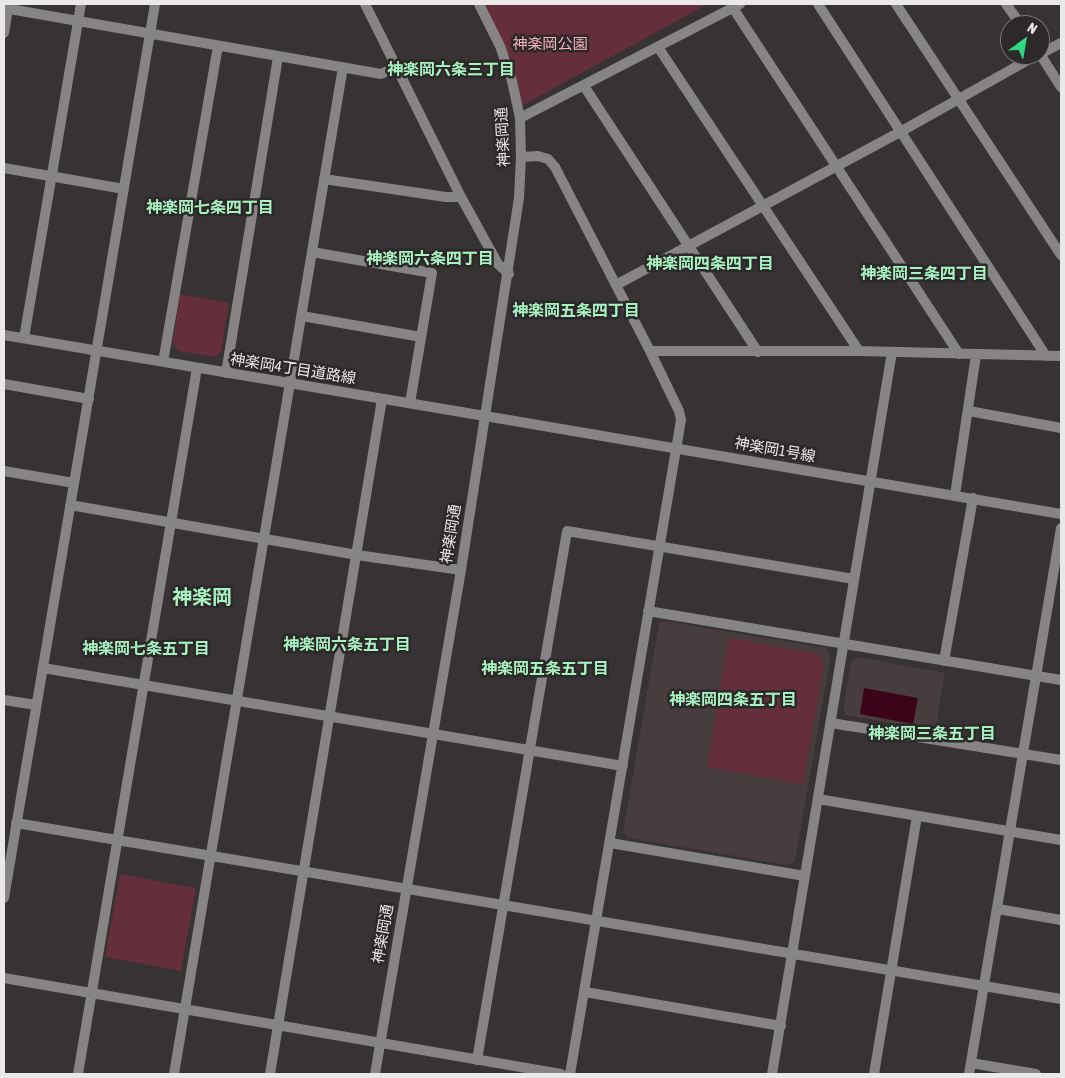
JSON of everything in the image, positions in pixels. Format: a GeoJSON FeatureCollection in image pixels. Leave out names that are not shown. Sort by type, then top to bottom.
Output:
{"type":"FeatureCollection","features":[{"type":"Feature","properties":{"kind":"street"},"geometry":{"type":"LineString","coordinates":[[24,338],[81,4]]}},
{"type":"Feature","properties":{"kind":"street"},"geometry":{"type":"LineString","coordinates":[[4,898],[156,4]]}},
{"type":"Feature","properties":{"kind":"street"},"geometry":{"type":"LineString","coordinates":[[365,4],[461,197],[498,264],[509,274]]}},
{"type":"Feature","properties":{"kind":"street","name":"神楽岡通"},"geometry":{"type":"LineString","coordinates":[[375,1074],[431,732],[461,570],[509,274],[519,198],[520,118],[512,81],[503,55],[479,4]]}},
{"type":"Feature","properties":{"kind":"street"},"geometry":{"type":"LineString","coordinates":[[818,4],[1046,356]]}},
{"type":"Feature","properties":{"kind":"street"},"geometry":{"type":"LineString","coordinates":[[896,4],[1061,255]]}},
{"type":"Feature","properties":{"kind":"street"},"geometry":{"type":"LineString","coordinates":[[1006,4],[1013,15]]}},
{"type":"Feature","properties":{"kind":"street"},"geometry":{"type":"LineString","coordinates":[[520,118],[736,6],[959,354]]}},
{"type":"Feature","properties":{"kind":"street"},"geometry":{"type":"LineString","coordinates":[[4,33],[6,9],[381,74],[396,66]]}},
{"type":"Feature","properties":{"kind":"street"},"geometry":{"type":"LineString","coordinates":[[163,362],[218,46]]}},
{"type":"Feature","properties":{"kind":"street"},"geometry":{"type":"LineString","coordinates":[[658,48],[764,205],[859,351]]}},
{"type":"Feature","properties":{"kind":"street"},"geometry":{"type":"LineString","coordinates":[[226,373],[278,57]]}},
{"type":"Feature","properties":{"kind":"street"},"geometry":{"type":"LineString","coordinates":[[616,285],[900,132],[1019,65]]}},
{"type":"Feature","properties":{"kind":"street"},"geometry":{"type":"LineString","coordinates":[[1046,65],[1061,87]]}},
{"type":"Feature","properties":{"kind":"street"},"geometry":{"type":"LineString","coordinates":[[174,1074],[343,67]]}},
{"type":"Feature","properties":{"kind":"street"},"geometry":{"type":"LineString","coordinates":[[584,86],[758,352]]}},
{"type":"Feature","properties":{"kind":"street"},"geometry":{"type":"LineString","coordinates":[[521,157],[548,159],[555,167],[650,352],[679,411],[681,420],[570,1074]]}},
{"type":"Feature","properties":{"kind":"street"},"geometry":{"type":"LineString","coordinates":[[4,168],[124,188]]}},
{"type":"Feature","properties":{"kind":"street"},"geometry":{"type":"LineString","coordinates":[[324,179],[446,197],[461,197]]}},
{"type":"Feature","properties":{"kind":"street"},"geometry":{"type":"LineString","coordinates":[[312,252],[432,273],[410,403]]}},
{"type":"Feature","properties":{"kind":"street"},"geometry":{"type":"LineString","coordinates":[[302,316],[421,337]]}},
{"type":"Feature","properties":{"kind":"street","name":"神楽岡4丁目道路線"},"geometry":{"type":"LineString","coordinates":[[4,334],[485,416]]}},
{"type":"Feature","properties":{"kind":"street"},"geometry":{"type":"LineString","coordinates":[[650,352],[859,351],[1061,356]]}},
{"type":"Feature","properties":{"kind":"street"},"geometry":{"type":"LineString","coordinates":[[772,1074],[892,352]]}},
{"type":"Feature","properties":{"kind":"street"},"geometry":{"type":"LineString","coordinates":[[955,495],[976,355]]}},
{"type":"Feature","properties":{"kind":"street"},"geometry":{"type":"LineString","coordinates":[[78,1074],[119,840],[197,368]]}},
{"type":"Feature","properties":{"kind":"street"},"geometry":{"type":"LineString","coordinates":[[4,384],[89,399]]}},
{"type":"Feature","properties":{"kind":"street"},"geometry":{"type":"LineString","coordinates":[[270,1074],[382,399]]}},
{"type":"Feature","properties":{"kind":"street"},"geometry":{"type":"LineString","coordinates":[[968,411],[1061,428]]}},
{"type":"Feature","properties":{"kind":"street","name":"神楽岡1号線"},"geometry":{"type":"LineString","coordinates":[[485,416],[1061,514]]}},
{"type":"Feature","properties":{"kind":"street"},"geometry":{"type":"LineString","coordinates":[[4,471],[74,483]]}},
{"type":"Feature","properties":{"kind":"street"},"geometry":{"type":"LineString","coordinates":[[944,661],[973,498]]}},
{"type":"Feature","properties":{"kind":"street"},"geometry":{"type":"LineString","coordinates":[[70,505],[264,539],[461,570]]}},
{"type":"Feature","properties":{"kind":"street"},"geometry":{"type":"LineString","coordinates":[[969,1074],[1061,528]]}},
{"type":"Feature","properties":{"kind":"street"},"geometry":{"type":"LineString","coordinates":[[477,1060],[567,531],[659,548],[854,579]]}},
{"type":"Feature","properties":{"kind":"street"},"geometry":{"type":"LineString","coordinates":[[648,611],[1061,680]]}},
{"type":"Feature","properties":{"kind":"street"},"geometry":{"type":"LineString","coordinates":[[43,668],[431,732],[623,766]]}},
{"type":"Feature","properties":{"kind":"street"},"geometry":{"type":"LineString","coordinates":[[4,700],[36,704]]}},
{"type":"Feature","properties":{"kind":"street"},"geometry":{"type":"LineString","coordinates":[[831,723],[1061,760]]}},
{"type":"Feature","properties":{"kind":"street"},"geometry":{"type":"LineString","coordinates":[[818,799],[1061,840]]}},
{"type":"Feature","properties":{"kind":"street"},"geometry":{"type":"LineString","coordinates":[[874,1074],[917,816]]}},
{"type":"Feature","properties":{"kind":"street"},"geometry":{"type":"LineString","coordinates":[[16,823],[1061,999]]}},
{"type":"Feature","properties":{"kind":"street"},"geometry":{"type":"LineString","coordinates":[[610,842],[804,876]]}},
{"type":"Feature","properties":{"kind":"street"},"geometry":{"type":"LineString","coordinates":[[998,909],[1061,920]]}},
{"type":"Feature","properties":{"kind":"street"},"geometry":{"type":"LineString","coordinates":[[4,978],[561,1074]]}},
{"type":"Feature","properties":{"kind":"street"},"geometry":{"type":"LineString","coordinates":[[585,992],[781,1026]]}},
{"type":"Feature","properties":{"kind":"street"},"geometry":{"type":"LineString","coordinates":[[971,1063],[1036,1074]]}},
{"type":"Feature","properties":{"kind":"shaded area"},"geometry":{"type":"Polygon","coordinates":[[[664,621],[826,648],[831,655],[795,861],[787,865],[628,838],[623,832],[659,624],[664,621]]]}},
{"type":"Feature","properties":{"kind":"shaded area"},"geometry":{"type":"Polygon","coordinates":[[[858,657],[945,673],[935,731],[846,715],[843,709],[851,661],[858,657]]]}},
{"type":"Feature","properties":{"kind":"shaded area"},"geometry":{"type":"Polygon","coordinates":[[[864,688],[918,698],[913,724],[860,714],[864,688]]]}},
{"type":"Feature","properties":{"kind":"green space","name":"神楽岡公園"},"geometry":{"type":"Polygon","coordinates":[[[483,4],[708,4],[521,106],[511,59],[483,4]]]}},
{"type":"Feature","properties":{"kind":"green space"},"geometry":{"type":"Polygon","coordinates":[[[180,294],[229,303],[221,352],[215,357],[178,351],[173,342],[180,294]]]}},
{"type":"Feature","properties":{"kind":"green space"},"geometry":{"type":"Polygon","coordinates":[[[729,638],[819,654],[824,663],[803,784],[707,767],[729,638]]]}},
{"type":"Feature","properties":{"kind":"green space"},"geometry":{"type":"Polygon","coordinates":[[[120,874],[196,888],[181,971],[105,957],[120,874]]]}},
{"type":"Feature","properties":{"kind":"district","name":"神楽岡六条三丁目"},"geometry":{"type":"Point","coordinates":[451,70]}},
{"type":"Feature","properties":{"kind":"district","name":"神楽岡七条四丁目"},"geometry":{"type":"Point","coordinates":[210,208]}},
{"type":"Feature","properties":{"kind":"district","name":"神楽岡六条四丁目"},"geometry":{"type":"Point","coordinates":[430,259]}},
{"type":"Feature","properties":{"kind":"district","name":"神楽岡四条四丁目"},"geometry":{"type":"Point","coordinates":[710,264]}},
{"type":"Feature","properties":{"kind":"district","name":"神楽岡三条四丁目"},"geometry":{"type":"Point","coordinates":[924,274]}},
{"type":"Feature","properties":{"kind":"district","name":"神楽岡五条四丁目"},"geometry":{"type":"Point","coordinates":[576,311]}},
{"type":"Feature","properties":{"kind":"district","name":"神楽岡"},"geometry":{"type":"Point","coordinates":[202,598]}},
{"type":"Feature","properties":{"kind":"district","name":"神楽岡六条五丁目"},"geometry":{"type":"Point","coordinates":[347,645]}},
{"type":"Feature","properties":{"kind":"district","name":"神楽岡七条五丁目"},"geometry":{"type":"Point","coordinates":[146,649]}},
{"type":"Feature","properties":{"kind":"district","name":"神楽岡五条五丁目"},"geometry":{"type":"Point","coordinates":[545,669]}},
{"type":"Feature","properties":{"kind":"district","name":"神楽岡四条五丁目"},"geometry":{"type":"Point","coordinates":[733,700]}},
{"type":"Feature","properties":{"kind":"district","name":"神楽岡三条五丁目"},"geometry":{"type":"Point","coordinates":[932,734]}}]}
